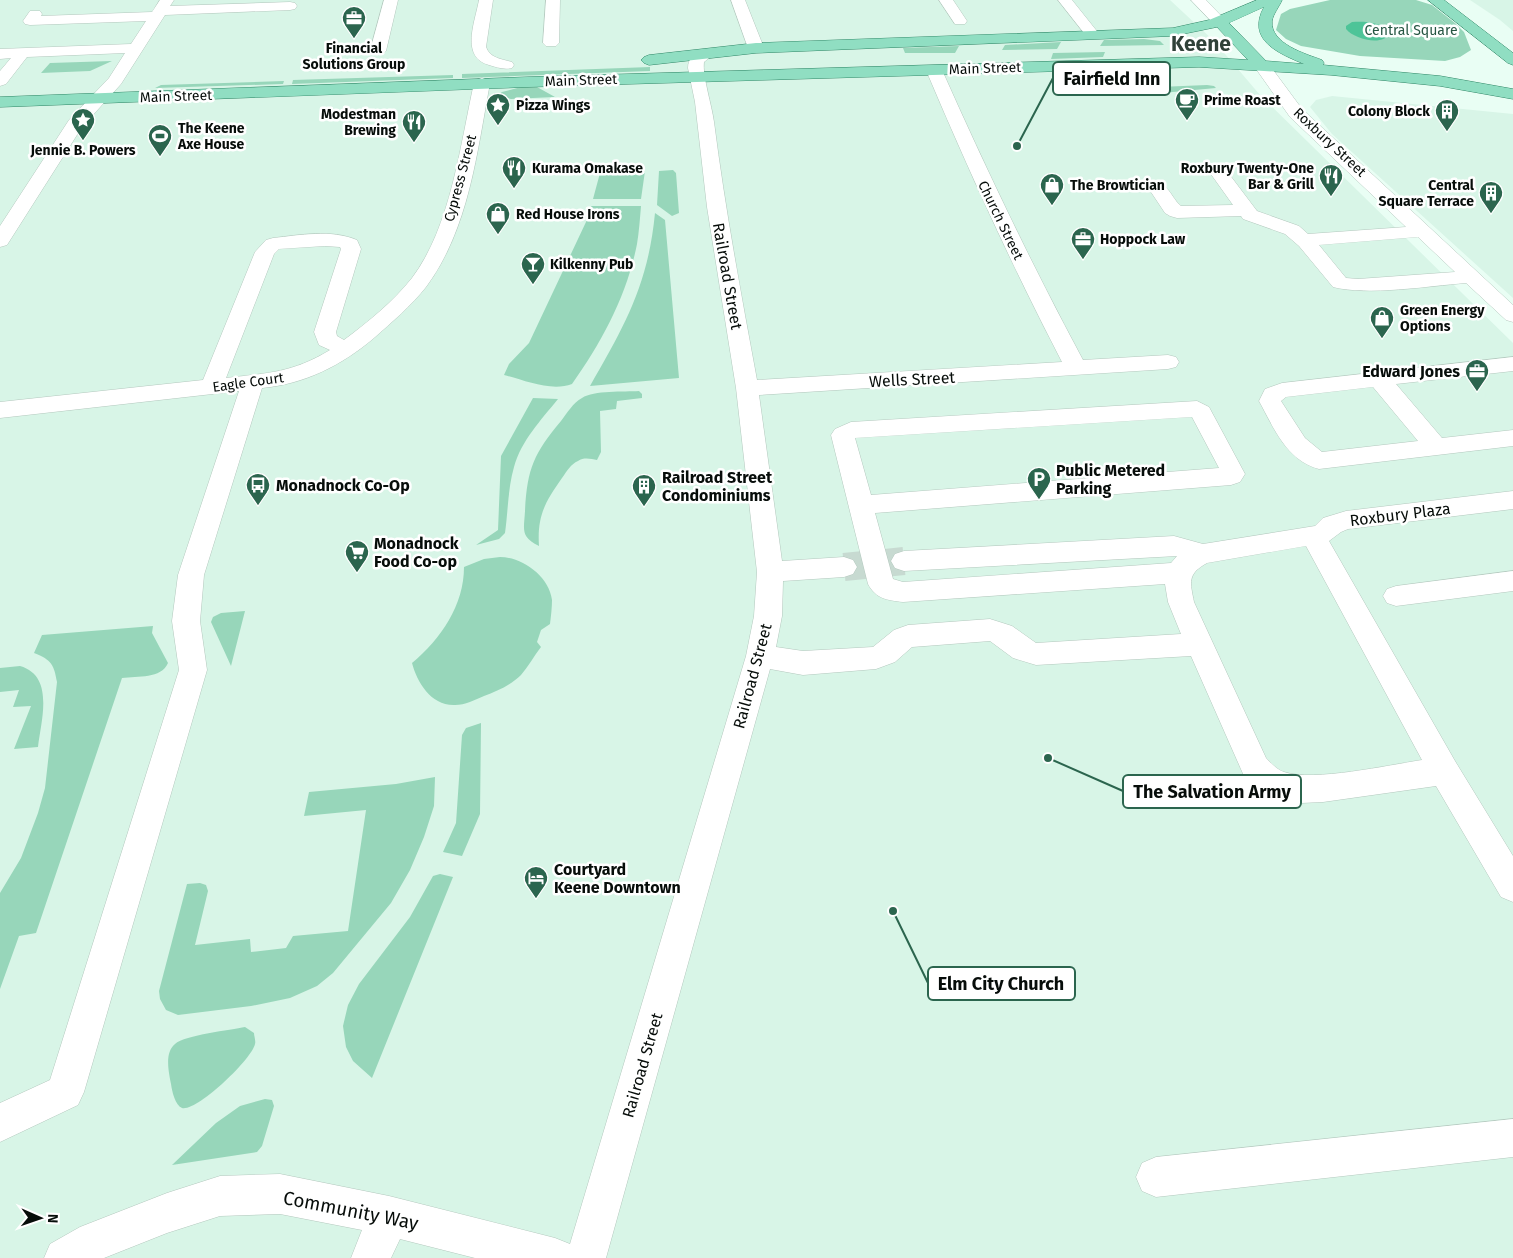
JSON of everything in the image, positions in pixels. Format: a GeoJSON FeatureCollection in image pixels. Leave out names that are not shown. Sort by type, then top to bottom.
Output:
{"type":"FeatureCollection","features":[{"type":"Feature","properties":{"kind":"main road"},"geometry":{"type":"LineString","coordinates":[[1273,0],[1251,6],[1219,21],[1262,66],[1331,70],[1440,81],[1513,94]]}},
{"type":"Feature","properties":{"kind":"main road"},"geometry":{"type":"LineString","coordinates":[[1273,0],[1265,23],[1267,32],[1275,43],[1291,53],[1331,70]]}},
{"type":"Feature","properties":{"kind":"main road"},"geometry":{"type":"LineString","coordinates":[[1435,0],[1509,57],[1504,66],[1493,73],[1470,80],[1440,81]]}},
{"type":"Feature","properties":{"kind":"main road","name":"Main Street"},"geometry":{"type":"LineString","coordinates":[[631,60],[676,58],[756,48],[1145,34],[1194,29],[1219,21]]}},
{"type":"Feature","properties":{"kind":"main road","name":"Main Street"},"geometry":{"type":"LineString","coordinates":[[1145,34],[1164,39],[1173,44],[1177,51],[1175,57],[1161,63]]}},
{"type":"Feature","properties":{"kind":"main road","name":"Main Street"},"geometry":{"type":"LineString","coordinates":[[0,102],[97,90],[482,83],[1199,62],[1262,66]]}},
{"type":"Feature","properties":{"kind":"main road","name":"Main Street"},"geometry":{"type":"LineString","coordinates":[[469,66],[525,64]]}},
{"type":"Feature","properties":{"kind":"main road","name":"Main Street"},"geometry":{"type":"LineString","coordinates":[[115,80],[135,80]]}},
{"type":"Feature","properties":{"kind":"main road"},"geometry":{"type":"LineString","coordinates":[[0,83],[19,84]]}},
{"type":"Feature","properties":{"kind":"street"},"geometry":{"type":"LineString","coordinates":[[378,51],[391,0]]}},
{"type":"Feature","properties":{"kind":"street"},"geometry":{"type":"LineString","coordinates":[[486,0],[478,47],[481,55],[491,61],[506,65]]}},
{"type":"Feature","properties":{"kind":"street"},"geometry":{"type":"LineString","coordinates":[[551,43],[553,0]]}},
{"type":"Feature","properties":{"kind":"street"},"geometry":{"type":"LineString","coordinates":[[738,0],[756,48]]}},
{"type":"Feature","properties":{"kind":"street"},"geometry":{"type":"LineString","coordinates":[[946,0],[960,21]]}},
{"type":"Feature","properties":{"kind":"street"},"geometry":{"type":"LineString","coordinates":[[1065,0],[1092,35]]}},
{"type":"Feature","properties":{"kind":"street"},"geometry":{"type":"LineString","coordinates":[[1198,0],[1219,21]]}},
{"type":"Feature","properties":{"kind":"street"},"geometry":{"type":"LineString","coordinates":[[1,54],[26,26],[161,9],[290,6]]}},
{"type":"Feature","properties":{"kind":"street"},"geometry":{"type":"LineString","coordinates":[[0,241],[97,90],[115,80],[161,9]]}},
{"type":"Feature","properties":{"kind":"street"},"geometry":{"type":"LineString","coordinates":[[1,54],[137,48]]}},
{"type":"Feature","properties":{"kind":"street"},"geometry":{"type":"LineString","coordinates":[[0,83],[23,52]]}},
{"type":"Feature","properties":{"kind":"street","name":"Railroad Street"},"geometry":{"type":"LineString","coordinates":[[586,1258],[760,656],[768,616],[770,572],[747,388],[716,207],[696,62],[706,54]]}},
{"type":"Feature","properties":{"kind":"street","name":"Roxbury Street"},"geometry":{"type":"LineString","coordinates":[[1262,66],[1296,113],[1511,312]]}},
{"type":"Feature","properties":{"kind":"street","name":"Church Street"},"geometry":{"type":"LineString","coordinates":[[934,70],[979,174],[1037,294],[1076,367]]}},
{"type":"Feature","properties":{"kind":"street","name":"Cypress Street"},"geometry":{"type":"LineString","coordinates":[[441,243],[467,162],[482,83]]}},
{"type":"Feature","properties":{"kind":"street"},"geometry":{"type":"LineString","coordinates":[[1217,170],[1245,210],[1258,218],[1292,230],[1304,240],[1340,283],[1350,285],[1471,277]]}},
{"type":"Feature","properties":{"kind":"street"},"geometry":{"type":"LineString","coordinates":[[1158,189],[1172,209],[1177,212],[1245,210]]}},
{"type":"Feature","properties":{"kind":"street"},"geometry":{"type":"LineString","coordinates":[[1304,240],[1424,231]]}},
{"type":"Feature","properties":{"kind":"street"},"geometry":{"type":"LineString","coordinates":[[211,388],[265,252],[273,244],[336,241],[348,242],[350,244],[351,249],[325,332],[327,340],[346,349]]}},
{"type":"Feature","properties":{"kind":"street","name":"Eagle Court"},"geometry":{"type":"LineString","coordinates":[[0,410],[253,383],[305,373],[334,358],[403,301],[424,275],[441,243]]}},
{"type":"Feature","properties":{"kind":"street","name":"Wells Street"},"geometry":{"type":"LineString","coordinates":[[747,388],[1168,362]]}},
{"type":"Feature","properties":{"kind":"street"},"geometry":{"type":"LineString","coordinates":[[1513,364],[1282,390],[1273,394],[1270,401],[1300,450],[1310,458],[1319,461],[1513,438]]}},
{"type":"Feature","properties":{"kind":"street"},"geometry":{"type":"LineString","coordinates":[[1379,379],[1436,447]]}},
{"type":"Feature","properties":{"kind":"street"},"geometry":{"type":"LineString","coordinates":[[0,1123],[66,1092],[193,670],[186,621],[191,575],[253,383]]}},
{"type":"Feature","properties":{"kind":"street"},"geometry":{"type":"LineString","coordinates":[[860,505],[1228,478],[1233,474],[1201,412],[1192,409],[850,430],[843,435],[860,505],[880,584],[894,592],[1178,574]]}},
{"type":"Feature","properties":{"kind":"street","name":"Roxbury Plaza"},"geometry":{"type":"LineString","coordinates":[[1201,554],[1322,534],[1332,525],[1346,520],[1513,500]]}},
{"type":"Feature","properties":{"kind":"street"},"geometry":{"type":"LineString","coordinates":[[1313,536],[1444,771],[1513,886]]}},
{"type":"Feature","properties":{"kind":"street"},"geometry":{"type":"LineString","coordinates":[[904,561],[1174,546],[1187,548],[1201,554]]}},
{"type":"Feature","properties":{"kind":"street"},"geometry":{"type":"LineString","coordinates":[[1201,554],[1186,562],[1178,574],[1177,586],[1181,602],[1255,767],[1268,780],[1289,788],[1316,788],[1444,771]]}},
{"type":"Feature","properties":{"kind":"street"},"geometry":{"type":"LineString","coordinates":[[770,572],[844,567]]}},
{"type":"Feature","properties":{"kind":"street"},"geometry":{"type":"LineString","coordinates":[[1396,596],[1513,581]]}},
{"type":"Feature","properties":{"kind":"street"},"geometry":{"type":"LineString","coordinates":[[760,656],[803,663],[876,658],[883,656],[900,639],[908,636],[990,630],[1000,632],[1023,651],[1036,654],[1200,644]]}},
{"type":"Feature","properties":{"kind":"street"},"geometry":{"type":"LineString","coordinates":[[1156,1177],[1513,1138]]}},
{"type":"Feature","properties":{"kind":"street","name":"Community Way"},"geometry":{"type":"LineString","coordinates":[[64,1258],[94,1241],[167,1213],[220,1196],[280,1194],[389,1216],[556,1258]]}},
{"type":"Feature","properties":{"kind":"street"},"geometry":{"type":"LineString","coordinates":[[371,1258],[389,1216]]}},
{"type":"Feature","properties":{"kind":"shaded area"},"geometry":{"type":"Polygon","coordinates":[[[0,0],[1170,0],[1214,41],[1260,95],[1513,343],[1513,1258],[0,1258],[0,0]]]}},
{"type":"Feature","properties":{"kind":"shaded area"},"geometry":{"type":"Polygon","coordinates":[[[1470,0],[1513,0],[1513,31],[1500,20],[1470,0]]]}},
{"type":"Feature","properties":{"kind":"shaded area"},"geometry":{"type":"Polygon","coordinates":[[[1352,22],[1378,24],[1390,33],[1381,40],[1368,40],[1355,36],[1346,29],[1346,26],[1352,22]]]}},
{"type":"Feature","properties":{"kind":"shaded area"},"geometry":{"type":"Polygon","coordinates":[[[1332,96],[1513,114],[1513,298],[1332,134],[1310,107],[1316,100],[1332,96]]]}},
{"type":"Feature","properties":{"kind":"green space","name":"Central Square"},"geometry":{"type":"Polygon","coordinates":[[[1330,0],[1416,0],[1432,5],[1464,32],[1471,50],[1460,57],[1445,61],[1360,56],[1301,46],[1286,39],[1276,30],[1281,14],[1290,9],[1330,0]]]}},
{"type":"Feature","properties":{"kind":"green space"},"geometry":{"type":"Polygon","coordinates":[[[1144,39],[1160,41],[1164,45],[1100,46],[1104,40],[1144,39]]]}},
{"type":"Feature","properties":{"kind":"green space"},"geometry":{"type":"Polygon","coordinates":[[[1061,42],[1057,49],[1002,50],[1005,45],[1061,42]]]}},
{"type":"Feature","properties":{"kind":"green space"},"geometry":{"type":"Polygon","coordinates":[[[959,46],[955,53],[905,53],[903,48],[959,46]]]}},
{"type":"Feature","properties":{"kind":"green space"},"geometry":{"type":"Polygon","coordinates":[[[1105,52],[1103,57],[1051,59],[1053,53],[1105,52]]]}},
{"type":"Feature","properties":{"kind":"green space"},"geometry":{"type":"Polygon","coordinates":[[[112,61],[90,71],[41,73],[50,63],[112,61]]]}},
{"type":"Feature","properties":{"kind":"green space"},"geometry":{"type":"Polygon","coordinates":[[[650,67],[650,71],[462,78],[462,74],[650,67]]]}},
{"type":"Feature","properties":{"kind":"green space"},"geometry":{"type":"Polygon","coordinates":[[[453,75],[453,78],[292,84],[293,80],[453,75]]]}},
{"type":"Feature","properties":{"kind":"green space"},"geometry":{"type":"Polygon","coordinates":[[[284,81],[283,84],[155,88],[161,85],[284,81]]]}},
{"type":"Feature","properties":{"kind":"green space"},"geometry":{"type":"Polygon","coordinates":[[[1207,85],[1216,88],[1162,93],[1159,87],[1207,85]]]}},
{"type":"Feature","properties":{"kind":"green space"},"geometry":{"type":"Polygon","coordinates":[[[521,87],[537,87],[555,97],[511,99],[497,96],[502,92],[521,87]]]}},
{"type":"Feature","properties":{"kind":"green space"},"geometry":{"type":"Polygon","coordinates":[[[673,170],[676,173],[679,213],[672,216],[657,205],[659,171],[673,170]]]}},
{"type":"Feature","properties":{"kind":"green space"},"geometry":{"type":"Polygon","coordinates":[[[645,171],[641,199],[593,199],[600,173],[645,171]]]}},
{"type":"Feature","properties":{"kind":"green space"},"geometry":{"type":"Polygon","coordinates":[[[591,206],[641,206],[638,239],[633,263],[620,300],[603,335],[572,384],[555,387],[547,386],[504,375],[509,364],[529,343],[586,222],[591,206]]]}},
{"type":"Feature","properties":{"kind":"green space"},"geometry":{"type":"Polygon","coordinates":[[[655,213],[665,220],[679,378],[590,386],[624,323],[641,283],[652,239],[655,213]]]}},
{"type":"Feature","properties":{"kind":"green space"},"geometry":{"type":"Polygon","coordinates":[[[639,391],[642,394],[642,398],[617,401],[616,409],[600,411],[601,452],[597,460],[580,460],[567,470],[543,510],[539,526],[539,546],[533,542],[524,532],[526,496],[530,473],[538,452],[544,443],[570,408],[587,395],[639,391]]]}},
{"type":"Feature","properties":{"kind":"green space"},"geometry":{"type":"Polygon","coordinates":[[[533,398],[558,399],[532,431],[517,457],[510,483],[505,533],[499,539],[476,545],[498,530],[501,456],[533,398]]]}},
{"type":"Feature","properties":{"kind":"green space"},"geometry":{"type":"Polygon","coordinates":[[[500,557],[517,560],[525,564],[540,576],[550,591],[552,600],[550,624],[541,630],[537,642],[541,647],[521,675],[504,687],[474,701],[462,704],[455,705],[439,702],[421,685],[412,663],[423,654],[449,620],[460,595],[464,567],[484,559],[500,557]]]}},
{"type":"Feature","properties":{"kind":"green space"},"geometry":{"type":"Polygon","coordinates":[[[245,611],[231,666],[211,622],[213,617],[221,613],[245,611]]]}},
{"type":"Feature","properties":{"kind":"green space"},"geometry":{"type":"Polygon","coordinates":[[[153,626],[152,633],[168,663],[165,668],[155,674],[122,678],[36,933],[19,936],[0,989],[0,893],[21,858],[45,788],[57,682],[55,671],[51,664],[45,658],[34,653],[42,635],[153,626]]]}},
{"type":"Feature","properties":{"kind":"green space"},"geometry":{"type":"Polygon","coordinates":[[[20,666],[31,671],[38,679],[42,689],[43,713],[38,747],[14,749],[31,706],[13,707],[19,690],[0,692],[0,668],[20,666]]]}},
{"type":"Feature","properties":{"kind":"green space"},"geometry":{"type":"Polygon","coordinates":[[[481,723],[480,814],[462,856],[443,852],[456,823],[462,735],[466,728],[481,723]]]}},
{"type":"Feature","properties":{"kind":"green space"},"geometry":{"type":"Polygon","coordinates":[[[435,777],[434,806],[424,837],[410,870],[391,903],[333,973],[317,986],[290,998],[251,1006],[178,1015],[166,1010],[160,999],[159,991],[187,884],[200,883],[206,885],[208,891],[195,945],[250,939],[251,952],[286,948],[293,936],[348,931],[366,810],[304,816],[309,792],[396,784],[435,777]]]}},
{"type":"Feature","properties":{"kind":"green space"},"geometry":{"type":"Polygon","coordinates":[[[440,874],[453,877],[372,1078],[353,1061],[346,1047],[343,1026],[348,1005],[359,984],[410,917],[433,876],[440,874]]]}},
{"type":"Feature","properties":{"kind":"green space"},"geometry":{"type":"Polygon","coordinates":[[[245,1027],[254,1033],[255,1043],[252,1051],[235,1072],[211,1093],[199,1102],[182,1108],[173,1094],[168,1069],[169,1052],[175,1044],[188,1038],[208,1033],[245,1027]]]}},
{"type":"Feature","properties":{"kind":"green space"},"geometry":{"type":"Polygon","coordinates":[[[265,1099],[272,1100],[274,1106],[262,1146],[257,1152],[172,1165],[216,1123],[240,1106],[265,1099]]]}},
{"type":"Feature","properties":{"kind":"tunnel"},"geometry":{"type":"LineString","coordinates":[[844,567],[904,561]]}},
{"type":"Feature","properties":{"kind":"place","name":"Financial Solutions Group"},"geometry":{"type":"Point","coordinates":[354,39]}},
{"type":"Feature","properties":{"kind":"place","name":"Prime Roast"},"geometry":{"type":"Point","coordinates":[1187,121]}},
{"type":"Feature","properties":{"kind":"place","name":"Pizza Wings"},"geometry":{"type":"Point","coordinates":[498,126]}},
{"type":"Feature","properties":{"kind":"place","name":"Colony Block"},"geometry":{"type":"Point","coordinates":[1447,132]}},
{"type":"Feature","properties":{"kind":"place","name":"Jennie B. Powers"},"geometry":{"type":"Point","coordinates":[83,141]}},
{"type":"Feature","properties":{"kind":"place","name":"Modestman Brewing"},"geometry":{"type":"Point","coordinates":[414,143]}},
{"type":"Feature","properties":{"kind":"place","name":"Fairfield Inn"},"geometry":{"type":"Point","coordinates":[1017,146]}},
{"type":"Feature","properties":{"kind":"place","name":"The Keene Axe House"},"geometry":{"type":"Point","coordinates":[160,157]}},
{"type":"Feature","properties":{"kind":"place","name":"Kurama Omakase"},"geometry":{"type":"Point","coordinates":[514,189]}},
{"type":"Feature","properties":{"kind":"place","name":"Roxbury Twenty-One Bar & Grill"},"geometry":{"type":"Point","coordinates":[1331,197]}},
{"type":"Feature","properties":{"kind":"place","name":"The Browtician"},"geometry":{"type":"Point","coordinates":[1052,206]}},
{"type":"Feature","properties":{"kind":"place","name":"Central Square Terrace"},"geometry":{"type":"Point","coordinates":[1491,214]}},
{"type":"Feature","properties":{"kind":"place","name":"Red House Irons"},"geometry":{"type":"Point","coordinates":[498,235]}},
{"type":"Feature","properties":{"kind":"place","name":"Hoppock Law"},"geometry":{"type":"Point","coordinates":[1083,260]}},
{"type":"Feature","properties":{"kind":"place","name":"Kilkenny Pub"},"geometry":{"type":"Point","coordinates":[533,285]}},
{"type":"Feature","properties":{"kind":"place","name":"Green Energy Options"},"geometry":{"type":"Point","coordinates":[1382,339]}},
{"type":"Feature","properties":{"kind":"place","name":"Edward Jones"},"geometry":{"type":"Point","coordinates":[1477,392]}},
{"type":"Feature","properties":{"kind":"place","name":"Public Metered Parking"},"geometry":{"type":"Point","coordinates":[1039,500]}},
{"type":"Feature","properties":{"kind":"place","name":"Monadnock Co-Op"},"geometry":{"type":"Point","coordinates":[258,506]}},
{"type":"Feature","properties":{"kind":"place","name":"Railroad Street Condominiums"},"geometry":{"type":"Point","coordinates":[644,507]}},
{"type":"Feature","properties":{"kind":"place","name":"Monadnock Food Co-op"},"geometry":{"type":"Point","coordinates":[357,573]}},
{"type":"Feature","properties":{"kind":"place","name":"The Salvation Army"},"geometry":{"type":"Point","coordinates":[1048,758]}},
{"type":"Feature","properties":{"kind":"place","name":"Courtyard Keene Downtown"},"geometry":{"type":"Point","coordinates":[536,899]}},
{"type":"Feature","properties":{"kind":"place","name":"Elm City Church"},"geometry":{"type":"Point","coordinates":[893,911]}},
{"type":"Feature","properties":{"kind":"district","name":"Keene"},"geometry":{"type":"Point","coordinates":[1201,44]}}]}
